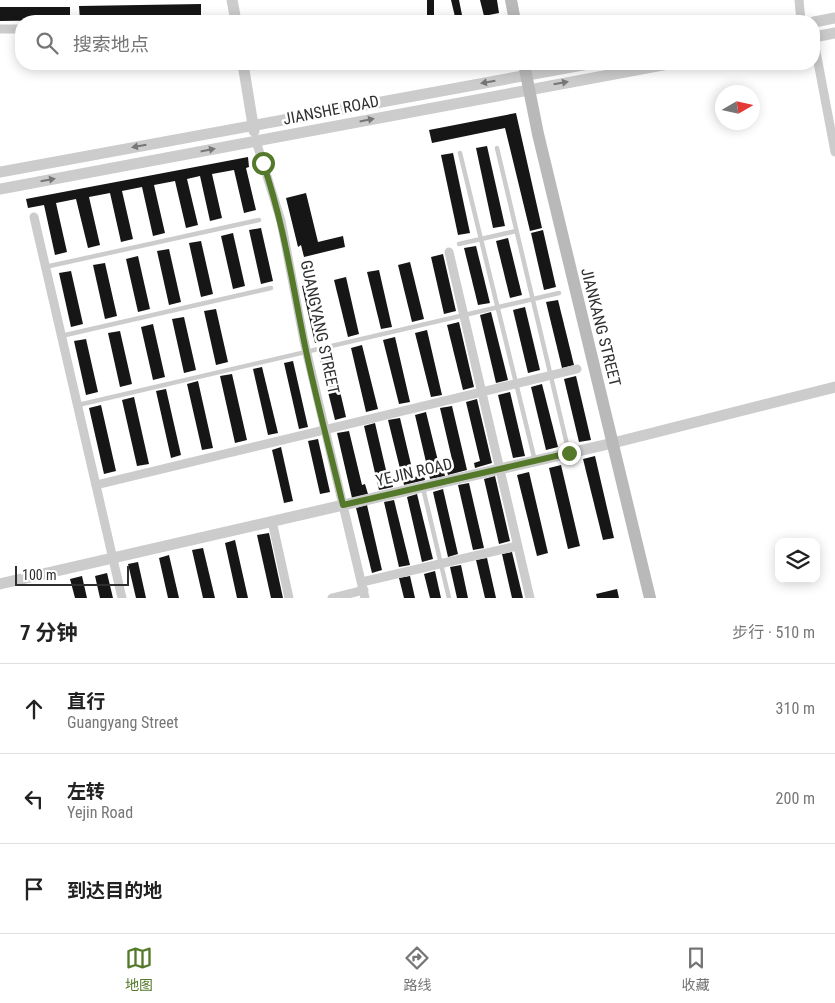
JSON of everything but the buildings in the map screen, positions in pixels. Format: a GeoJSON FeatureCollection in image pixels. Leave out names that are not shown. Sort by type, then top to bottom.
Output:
{"type":"FeatureCollection","features":[{"type":"Feature","properties":{"kind":"main road"},"geometry":{"type":"LineString","coordinates":[[511,0],[514,15]]}},
{"type":"Feature","properties":{"kind":"main road","name":"JIANKANG STREET"},"geometry":{"type":"LineString","coordinates":[[525,70],[650,598]]}},
{"type":"Feature","properties":{"kind":"street"},"geometry":{"type":"LineString","coordinates":[[232,0],[235,15]]}},
{"type":"Feature","properties":{"kind":"street"},"geometry":{"type":"LineString","coordinates":[[799,0],[800,15]]}},
{"type":"Feature","properties":{"kind":"street"},"geometry":{"type":"LineString","coordinates":[[820,21],[835,18]]}},
{"type":"Feature","properties":{"kind":"street"},"geometry":{"type":"LineString","coordinates":[[0,30],[15,30]]}},
{"type":"Feature","properties":{"kind":"street"},"geometry":{"type":"LineString","coordinates":[[820,37],[835,33]]}},
{"type":"Feature","properties":{"kind":"street","name":"GUANGYANG STREET"},"geometry":{"type":"LineString","coordinates":[[244,70],[256,141],[281,221],[307,352],[364,590]]}},
{"type":"Feature","properties":{"kind":"street","name":"JIANSHE ROAD"},"geometry":{"type":"LineString","coordinates":[[0,172],[253,126],[525,70]]}},
{"type":"Feature","properties":{"kind":"street","name":"JIANSHE ROAD"},"geometry":{"type":"LineString","coordinates":[[0,189],[635,70]]}},
{"type":"Feature","properties":{"kind":"street"},"geometry":{"type":"LineString","coordinates":[[820,70],[835,152]]}},
{"type":"Feature","properties":{"kind":"street"},"geometry":{"type":"LineString","coordinates":[[34,217],[122,598]]}},
{"type":"Feature","properties":{"kind":"street"},"geometry":{"type":"LineString","coordinates":[[449,252],[530,598]]}},
{"type":"Feature","properties":{"kind":"street"},"geometry":{"type":"LineString","coordinates":[[96,485],[577,369]]}},
{"type":"Feature","properties":{"kind":"street","name":"YEJIN ROAD"},"geometry":{"type":"LineString","coordinates":[[0,584],[613,443],[835,388]]}},
{"type":"Feature","properties":{"kind":"street"},"geometry":{"type":"LineString","coordinates":[[272,521],[289,598]]}},
{"type":"Feature","properties":{"kind":"street"},"geometry":{"type":"LineString","coordinates":[[332,598],[364,590],[441,564],[517,546]]}},
{"type":"Feature","properties":{"kind":"lane"},"geometry":{"type":"LineString","coordinates":[[497,148],[569,453]]}},
{"type":"Feature","properties":{"kind":"lane"},"geometry":{"type":"LineString","coordinates":[[460,153],[535,460]]}},
{"type":"Feature","properties":{"kind":"lane"},"geometry":{"type":"LineString","coordinates":[[45,266],[259,220]]}},
{"type":"Feature","properties":{"kind":"lane"},"geometry":{"type":"LineString","coordinates":[[459,244],[516,231]]}},
{"type":"Feature","properties":{"kind":"lane"},"geometry":{"type":"LineString","coordinates":[[61,336],[271,288]]}},
{"type":"Feature","properties":{"kind":"lane"},"geometry":{"type":"LineString","coordinates":[[77,405],[558,293]]}},
{"type":"Feature","properties":{"kind":"lane"},"geometry":{"type":"LineString","coordinates":[[423,486],[449,598]]}},
{"type":"Feature","properties":{"kind":"route"},"geometry":{"type":"LineString","coordinates":[[263,163],[275,196],[286,241],[304,341],[343,505],[569,453]]}}]}
